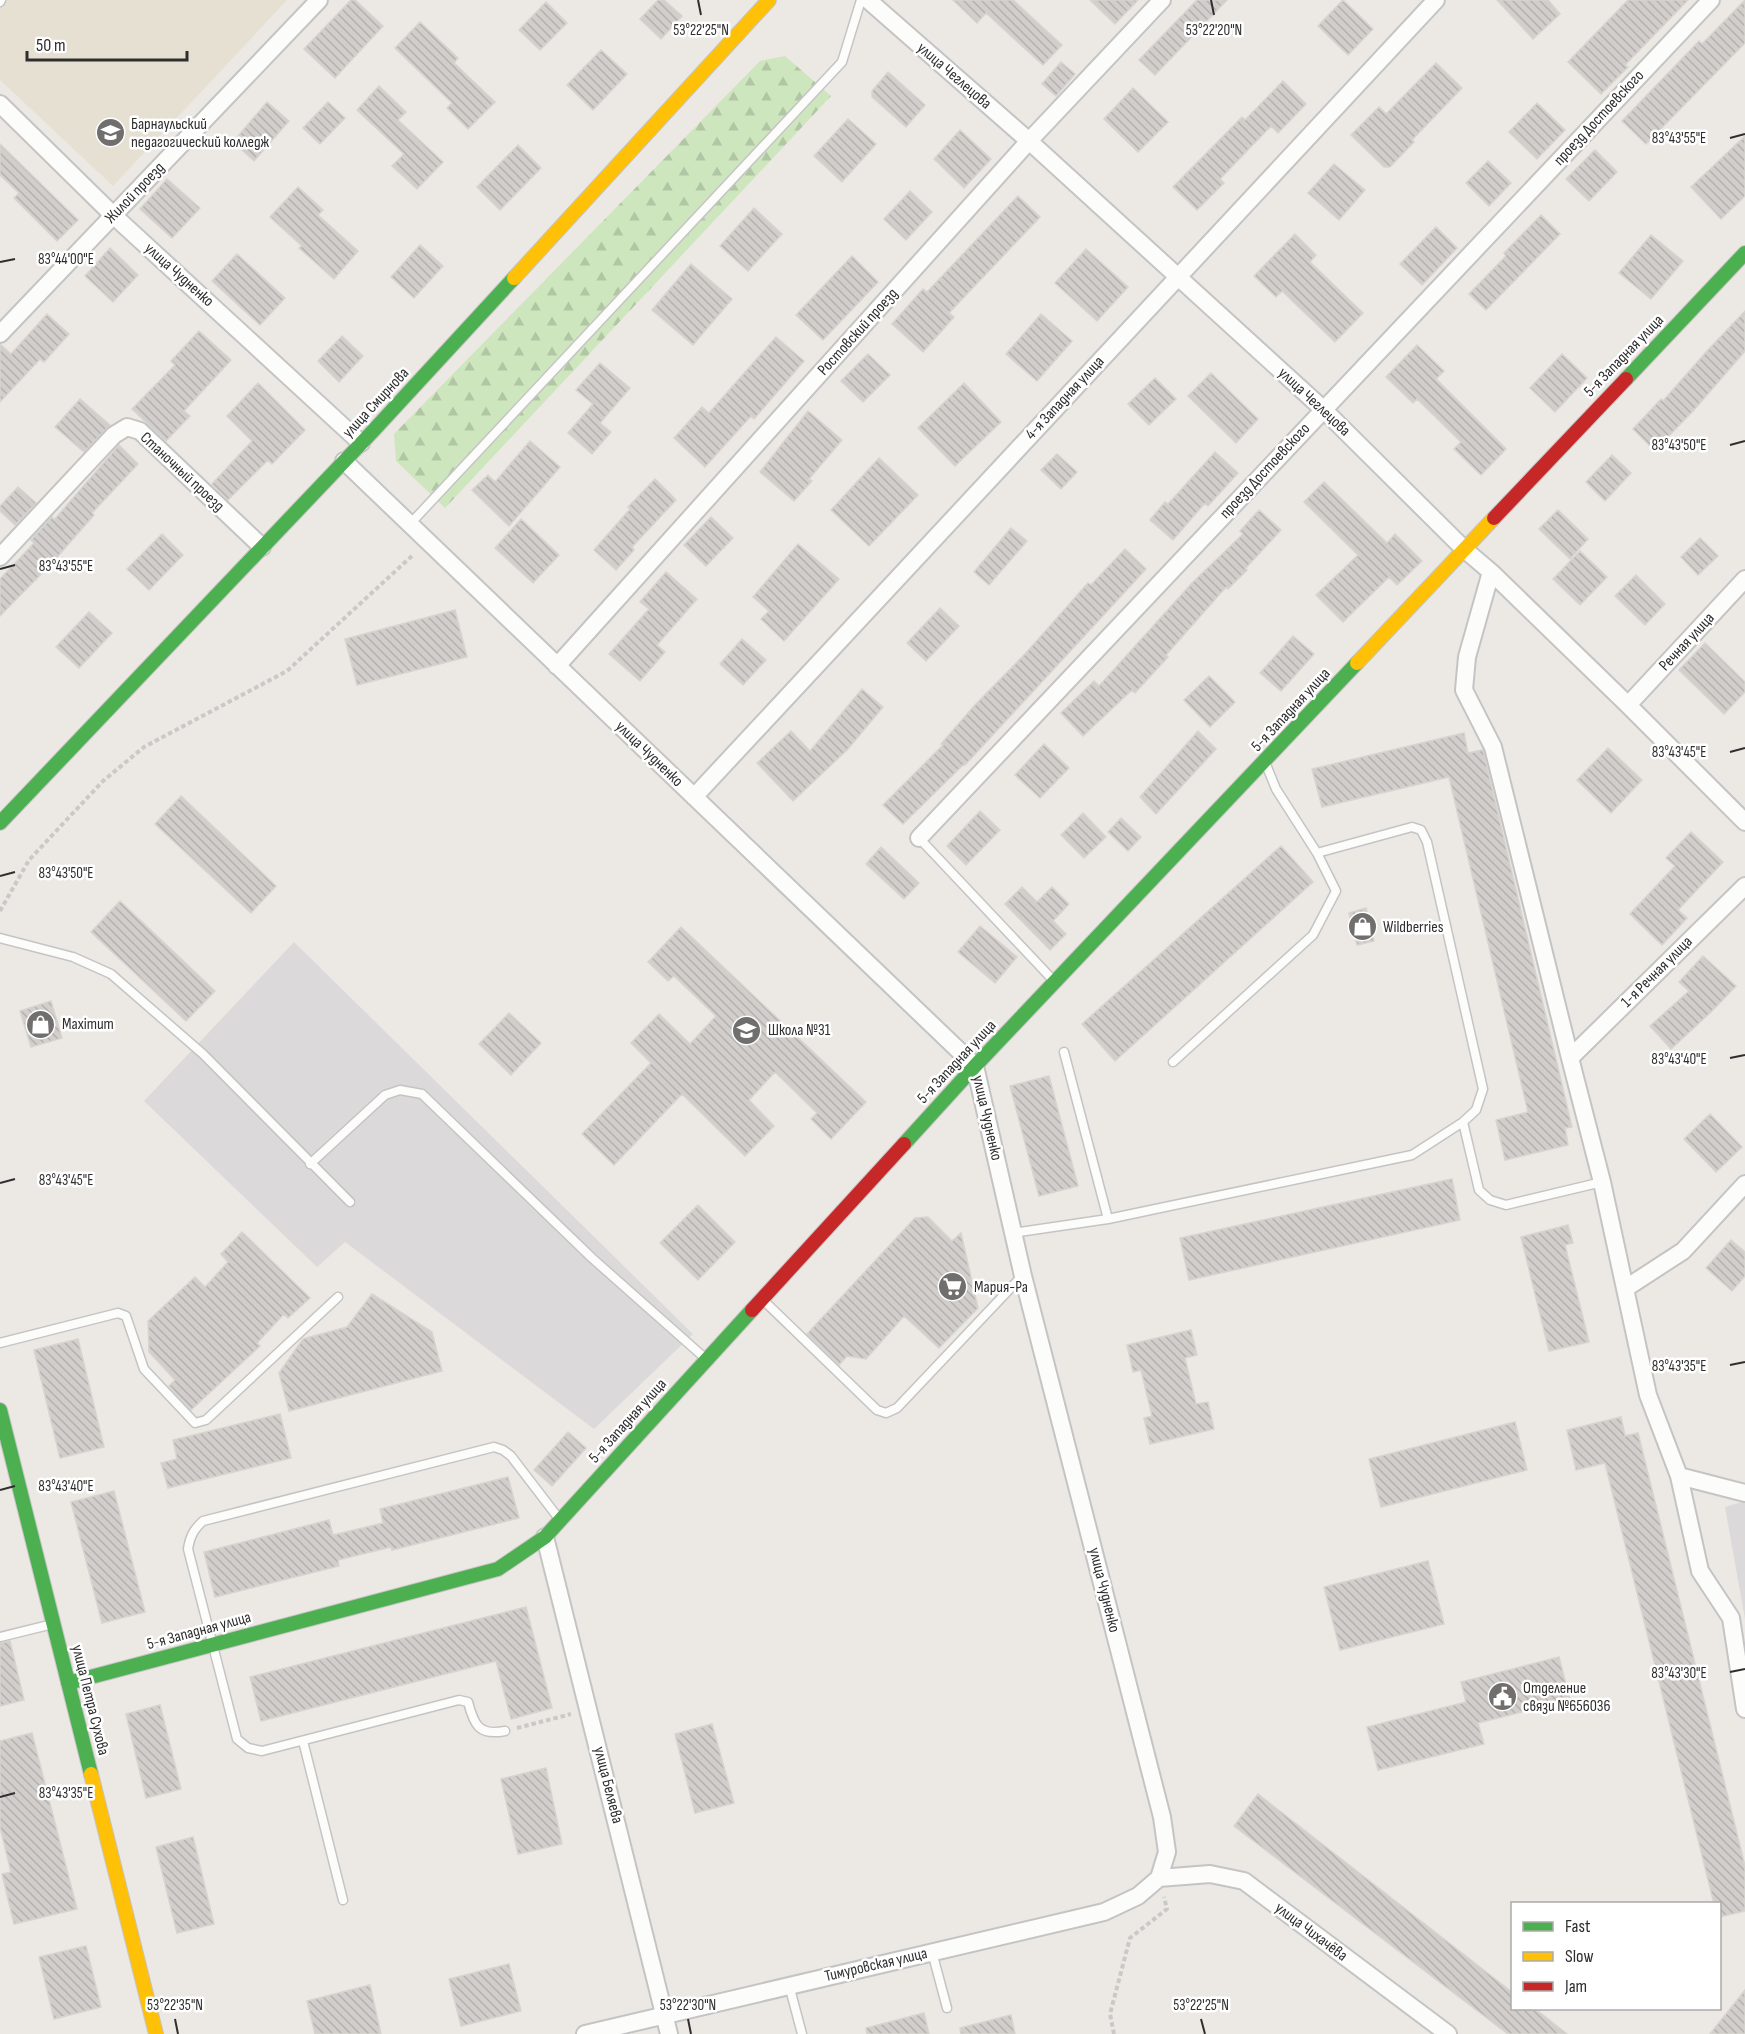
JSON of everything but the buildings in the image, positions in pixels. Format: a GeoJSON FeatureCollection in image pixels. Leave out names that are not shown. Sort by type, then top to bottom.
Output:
{"type":"FeatureCollection","features":[{"type":"Feature","properties":{"kind":"street","name":"Жилой проезд"},"geometry":{"type":"LineString","coordinates":[[0,334],[319,0]]}},
{"type":"Feature","properties":{"kind":"street","name":"улица Смирнова"},"geometry":{"type":"LineString","coordinates":[[0,823],[361,443],[769,0]]}},
{"type":"Feature","properties":{"kind":"street","name":"улица Чеглецова"},"geometry":{"type":"LineString","coordinates":[[868,0],[1029,141],[1324,410],[1745,822]]}},
{"type":"Feature","properties":{"kind":"street","name":"Ростовский проезд"},"geometry":{"type":"LineString","coordinates":[[557,666],[1029,141],[1162,0]]}},
{"type":"Feature","properties":{"kind":"street","name":"4-я Западная улица"},"geometry":{"type":"LineString","coordinates":[[694,797],[1436,0]]}},
{"type":"Feature","properties":{"kind":"street","name":"проезд Достоевского"},"geometry":{"type":"LineString","coordinates":[[919,838],[1711,0]]}},
{"type":"Feature","properties":{"kind":"street","name":"улица Чудненко"},"geometry":{"type":"LineString","coordinates":[[0,104],[113,215],[361,443]]}},
{"type":"Feature","properties":{"kind":"street","name":"5-я Западная улица"},"geometry":{"type":"LineString","coordinates":[[68,1683],[498,1569],[545,1537],[975,1066],[1745,253]]}},
{"type":"Feature","properties":{"kind":"street","name":"Станочный проезд"},"geometry":{"type":"LineString","coordinates":[[0,557],[114,435],[127,428],[140,431],[262,547]]}},
{"type":"Feature","properties":{"kind":"street","name":"улица Чудненко"},"geometry":{"type":"LineString","coordinates":[[344,461],[975,1066],[1012,1233],[1162,1817],[1167,1852],[1159,1878]]}},
{"type":"Feature","properties":{"kind":"street"},"geometry":{"type":"LineString","coordinates":[[1491,572],[1467,657],[1464,690],[1493,747],[1602,1182],[1648,1395],[1679,1476],[1700,1571],[1731,1618],[1745,1709]]}},
{"type":"Feature","properties":{"kind":"street","name":"Речная улица"},"geometry":{"type":"LineString","coordinates":[[1628,705],[1745,579]]}},
{"type":"Feature","properties":{"kind":"street","name":"1-я Речная улица"},"geometry":{"type":"LineString","coordinates":[[1570,1058],[1745,886]]}},
{"type":"Feature","properties":{"kind":"street"},"geometry":{"type":"LineString","coordinates":[[1626,1288],[1683,1251],[1745,1184]]}},
{"type":"Feature","properties":{"kind":"street","name":"улица Петра Сухова"},"geometry":{"type":"LineString","coordinates":[[0,1410],[156,2034]]}},
{"type":"Feature","properties":{"kind":"street"},"geometry":{"type":"LineString","coordinates":[[1679,1476],[1745,1492]]}},
{"type":"Feature","properties":{"kind":"street","name":"улица Беляева"},"geometry":{"type":"LineString","coordinates":[[545,1537],[669,2034]]}},
{"type":"Feature","properties":{"kind":"street","name":"улица Чихачёва"},"geometry":{"type":"LineString","coordinates":[[1159,1878],[1210,1874],[1244,1881],[1448,2034]]}},
{"type":"Feature","properties":{"kind":"street","name":"Тимуровская улица"},"geometry":{"type":"LineString","coordinates":[[585,2034],[1104,1912],[1138,1896],[1159,1878]]}},
{"type":"Feature","properties":{"kind":"lane"},"geometry":{"type":"LineString","coordinates":[[410,524],[842,62],[861,0]]}},
{"type":"Feature","properties":{"kind":"lane"},"geometry":{"type":"LineString","coordinates":[[1173,1062],[1314,935],[1336,891],[1317,853],[1276,789],[1265,762]]}},
{"type":"Feature","properties":{"kind":"lane"},"geometry":{"type":"LineString","coordinates":[[1012,1233],[1108,1219],[1412,1155],[1476,1110],[1483,1089],[1427,842],[1421,830],[1412,827],[1317,853]]}},
{"type":"Feature","properties":{"kind":"lane"},"geometry":{"type":"LineString","coordinates":[[919,838],[1056,982]]}},
{"type":"Feature","properties":{"kind":"lane"},"geometry":{"type":"LineString","coordinates":[[0,938],[73,957],[111,974],[203,1054],[350,1202]]}},
{"type":"Feature","properties":{"kind":"lane"},"geometry":{"type":"LineString","coordinates":[[1065,1052],[1108,1219]]}},
{"type":"Feature","properties":{"kind":"lane"},"geometry":{"type":"LineString","coordinates":[[310,1164],[385,1095],[400,1090],[422,1094],[592,1258],[706,1360]]}},
{"type":"Feature","properties":{"kind":"lane"},"geometry":{"type":"LineString","coordinates":[[1462,1122],[1479,1190],[1490,1200],[1506,1204],[1602,1182]]}},
{"type":"Feature","properties":{"kind":"lane"},"geometry":{"type":"LineString","coordinates":[[762,1299],[876,1410],[886,1413],[897,1408],[1023,1276]]}},
{"type":"Feature","properties":{"kind":"lane"},"geometry":{"type":"LineString","coordinates":[[0,1343],[118,1313],[126,1316],[144,1369],[195,1423],[200,1423],[206,1420],[338,1297]]}},
{"type":"Feature","properties":{"kind":"lane"},"geometry":{"type":"LineString","coordinates":[[505,1731],[493,1734],[481,1729],[473,1722],[468,1702],[459,1700],[262,1751],[248,1748],[237,1739],[188,1549],[194,1530],[203,1521],[494,1447],[511,1456],[560,1520]]}},
{"type":"Feature","properties":{"kind":"lane"},"geometry":{"type":"LineString","coordinates":[[0,1637],[53,1624]]}},
{"type":"Feature","properties":{"kind":"lane"},"geometry":{"type":"LineString","coordinates":[[303,1740],[343,1900]]}},
{"type":"Feature","properties":{"kind":"lane"},"geometry":{"type":"LineString","coordinates":[[932,1952],[947,2008]]}},
{"type":"Feature","properties":{"kind":"lane"},"geometry":{"type":"LineString","coordinates":[[789,1985],[802,2034]]}},
{"type":"Feature","properties":{"kind":"path"},"geometry":{"type":"LineString","coordinates":[[0,911],[29,860],[103,781],[144,747],[287,670],[428,542]]}},
{"type":"Feature","properties":{"kind":"path"},"geometry":{"type":"LineString","coordinates":[[505,1731],[589,1709]]}},
{"type":"Feature","properties":{"kind":"path"},"geometry":{"type":"LineString","coordinates":[[1114,2034],[1110,2014],[1130,1938],[1167,1909],[1159,1878]]}},
{"type":"Feature","properties":{"kind":"shaded area","name":"Барнаульский педагогический колледж"},"geometry":{"type":"Polygon","coordinates":[[[0,0],[287,0],[113,186],[0,80],[0,0]]]}},
{"type":"Feature","properties":{"kind":"shaded area"},"geometry":{"type":"Polygon","coordinates":[[[294,942],[693,1334],[594,1429],[345,1242],[317,1267],[144,1101],[294,942]]]}},
{"type":"Feature","properties":{"kind":"shaded area"},"geometry":{"type":"Polygon","coordinates":[[[1745,1501],[1745,1619],[1725,1507],[1745,1501]]]}},
{"type":"Feature","properties":{"kind":"green space"},"geometry":{"type":"Polygon","coordinates":[[[785,56],[831,96],[445,508],[396,461],[394,434],[760,61],[785,56]]]}},
{"type":"Feature","properties":{"kind":"traffic: fast"},"geometry":{"type":"LineString","coordinates":[[1626,379],[1745,253]]}},
{"type":"Feature","properties":{"kind":"traffic: fast"},"geometry":{"type":"LineString","coordinates":[[0,823],[373,431],[514,278]]}},
{"type":"Feature","properties":{"kind":"traffic: fast"},"geometry":{"type":"LineString","coordinates":[[904,1144],[1357,663]]}},
{"type":"Feature","properties":{"kind":"traffic: fast"},"geometry":{"type":"LineString","coordinates":[[68,1683],[498,1569],[545,1537],[752,1310]]}},
{"type":"Feature","properties":{"kind":"traffic: fast"},"geometry":{"type":"LineString","coordinates":[[0,1410],[91,1774]]}},
{"type":"Feature","properties":{"kind":"traffic: slow"},"geometry":{"type":"LineString","coordinates":[[514,278],[769,0]]}},
{"type":"Feature","properties":{"kind":"traffic: slow"},"geometry":{"type":"LineString","coordinates":[[1357,663],[1494,518]]}},
{"type":"Feature","properties":{"kind":"traffic: slow"},"geometry":{"type":"LineString","coordinates":[[91,1774],[156,2034]]}},
{"type":"Feature","properties":{"kind":"traffic: jam"},"geometry":{"type":"LineString","coordinates":[[1494,518],[1626,379]]}},
{"type":"Feature","properties":{"kind":"traffic: jam"},"geometry":{"type":"LineString","coordinates":[[752,1310],[904,1144]]}},
{"type":"Feature","properties":{"kind":"place","name":"Барнаульский педагогический колледж"},"geometry":{"type":"Point","coordinates":[110,133]}},
{"type":"Feature","properties":{"kind":"place","name":"Wildberries"},"geometry":{"type":"Point","coordinates":[1362,927]}},
{"type":"Feature","properties":{"kind":"place","name":"Maximum"},"geometry":{"type":"Point","coordinates":[41,1024]}},
{"type":"Feature","properties":{"kind":"place","name":"Школа №31"},"geometry":{"type":"Point","coordinates":[747,1030]}},
{"type":"Feature","properties":{"kind":"place","name":"Мария-Ра"},"geometry":{"type":"Point","coordinates":[953,1287]}},
{"type":"Feature","properties":{"kind":"place","name":"Отделение связи №656036"},"geometry":{"type":"Point","coordinates":[1502,1697]}}]}
